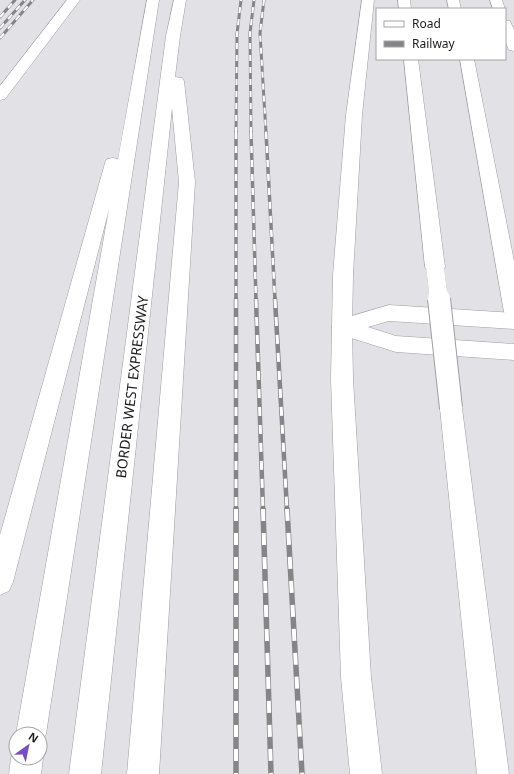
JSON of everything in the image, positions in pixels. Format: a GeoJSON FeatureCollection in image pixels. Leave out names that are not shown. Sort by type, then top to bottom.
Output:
{"type":"FeatureCollection","features":[{"type":"Feature","properties":{"kind":"main road"},"geometry":{"type":"LineString","coordinates":[[0,96],[74,0]]}},
{"type":"Feature","properties":{"kind":"main road"},"geometry":{"type":"LineString","coordinates":[[33,726],[153,0]]}},
{"type":"Feature","properties":{"kind":"main road","name":"BORDER WEST EXPRESSWAY"},"geometry":{"type":"LineString","coordinates":[[86,774],[173,36],[180,0]]}},
{"type":"Feature","properties":{"kind":"main road"},"geometry":{"type":"LineString","coordinates":[[366,774],[356,677],[342,379],[342,327],[343,275],[353,131],[368,0]]}},
{"type":"Feature","properties":{"kind":"main road"},"geometry":{"type":"LineString","coordinates":[[506,27],[514,47]]}},
{"type":"Feature","properties":{"kind":"main road"},"geometry":{"type":"LineString","coordinates":[[144,761],[186,182],[173,36]]}},
{"type":"Feature","properties":{"kind":"main road"},"geometry":{"type":"LineString","coordinates":[[2,572],[145,46]]}},
{"type":"Feature","properties":{"kind":"main road"},"geometry":{"type":"LineString","coordinates":[[411,60],[493,774]]}},
{"type":"Feature","properties":{"kind":"main road"},"geometry":{"type":"LineString","coordinates":[[467,60],[514,312]]}},
{"type":"Feature","properties":{"kind":"main road"},"geometry":{"type":"LineString","coordinates":[[342,327],[389,313],[514,321]]}},
{"type":"Feature","properties":{"kind":"main road"},"geometry":{"type":"LineString","coordinates":[[342,327],[396,344],[514,352]]}},
{"type":"Feature","properties":{"kind":"railway"},"geometry":{"type":"LineString","coordinates":[[0,17],[15,0]]}},
{"type":"Feature","properties":{"kind":"railway"},"geometry":{"type":"LineString","coordinates":[[0,28],[25,0]]}},
{"type":"Feature","properties":{"kind":"railway"},"geometry":{"type":"LineString","coordinates":[[0,38],[33,0]]}},
{"type":"Feature","properties":{"kind":"railway"},"geometry":{"type":"LineString","coordinates":[[236,133],[237,34],[241,0]]}},
{"type":"Feature","properties":{"kind":"railway"},"geometry":{"type":"LineString","coordinates":[[251,133],[250,33],[254,0]]}},
{"type":"Feature","properties":{"kind":"railway"},"geometry":{"type":"LineString","coordinates":[[264,0],[260,33],[266,133]]}},
{"type":"Feature","properties":{"kind":"railway"},"geometry":{"type":"LineString","coordinates":[[251,132],[256,300]]}},
{"type":"Feature","properties":{"kind":"railway"},"geometry":{"type":"LineString","coordinates":[[266,132],[275,300]]}},
{"type":"Feature","properties":{"kind":"railway"},"geometry":{"type":"LineString","coordinates":[[236,133],[236,774]]}},
{"type":"Feature","properties":{"kind":"railway"},"geometry":{"type":"LineString","coordinates":[[256,299],[263,510]]}},
{"type":"Feature","properties":{"kind":"railway"},"geometry":{"type":"LineString","coordinates":[[275,299],[287,510]]}},
{"type":"Feature","properties":{"kind":"railway"},"geometry":{"type":"LineString","coordinates":[[263,509],[271,774]]}},
{"type":"Feature","properties":{"kind":"railway"},"geometry":{"type":"LineString","coordinates":[[287,509],[302,774]]}}]}
